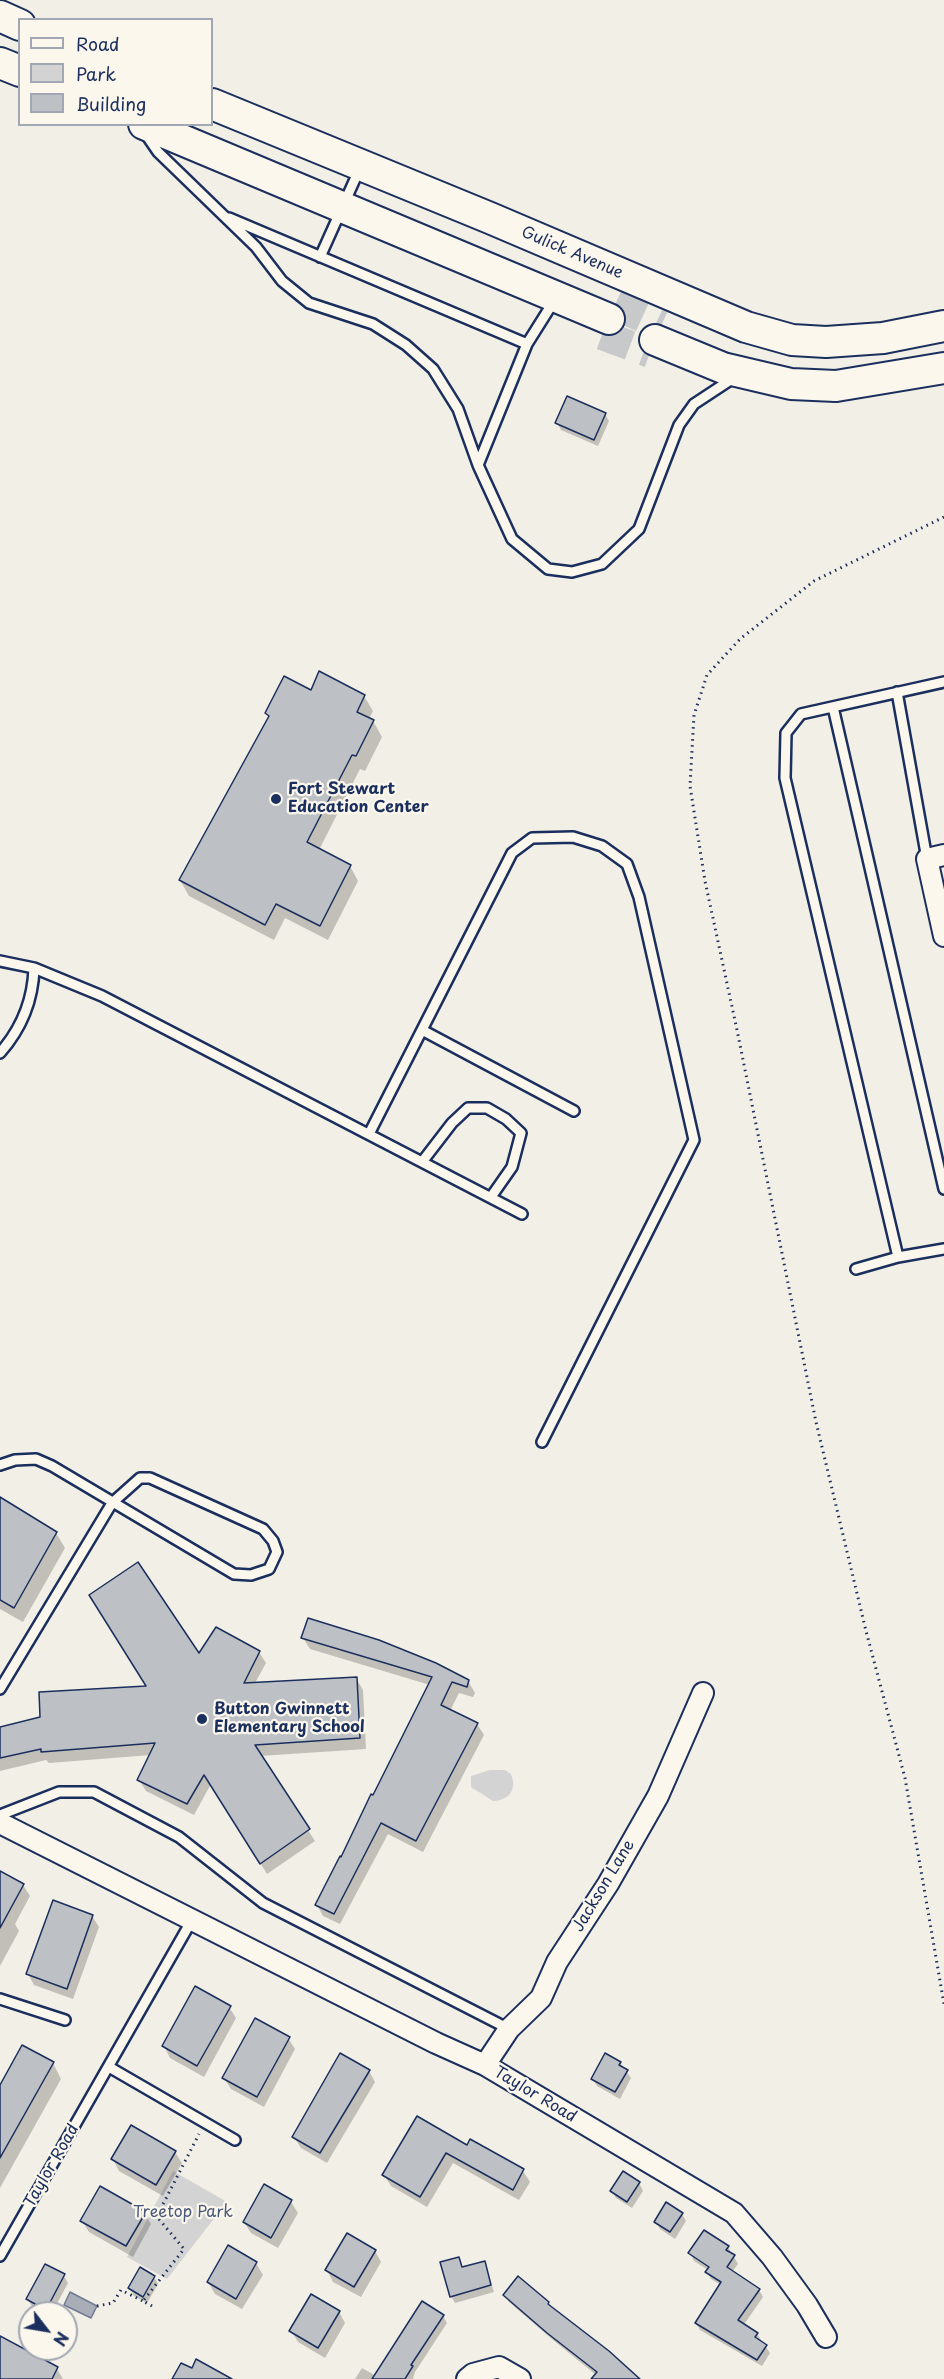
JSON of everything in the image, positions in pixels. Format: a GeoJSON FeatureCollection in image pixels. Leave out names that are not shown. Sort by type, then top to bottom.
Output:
{"type":"FeatureCollection","features":[{"type":"Feature","properties":{"kind":"main road"},"geometry":{"type":"LineString","coordinates":[[0,16],[18,24]]}},
{"type":"Feature","properties":{"kind":"main road"},"geometry":{"type":"LineString","coordinates":[[0,63],[18,70]]}},
{"type":"Feature","properties":{"kind":"main road","name":"Gulick Avenue"},"geometry":{"type":"LineString","coordinates":[[213,104],[747,327],[792,340],[826,342],[883,338],[944,326]]}},
{"type":"Feature","properties":{"kind":"main road"},"geometry":{"type":"LineString","coordinates":[[149,126],[609,320]]}},
{"type":"Feature","properties":{"kind":"main road"},"geometry":{"type":"LineString","coordinates":[[661,342],[723,368],[791,384],[836,386],[944,368]]}},
{"type":"Feature","properties":{"kind":"street"},"geometry":{"type":"LineString","coordinates":[[936,857],[944,936]]}},
{"type":"Feature","properties":{"kind":"street","name":"Jackson Lane"},"geometry":{"type":"LineString","coordinates":[[485,2066],[509,2029],[541,1998],[557,1962],[608,1884],[658,1796],[703,1693]]}},
{"type":"Feature","properties":{"kind":"street","name":"Taylor Road"},"geometry":{"type":"LineString","coordinates":[[0,1823],[485,2066],[734,2213],[772,2257],[807,2305],[826,2337]]}},
{"type":"Feature","properties":{"kind":"street"},"geometry":{"type":"LineString","coordinates":[[470,2376],[499,2367],[520,2379]]}},
{"type":"Feature","properties":{"kind":"lane"},"geometry":{"type":"LineString","coordinates":[[139,126],[158,152],[256,247],[282,281],[309,303],[373,324],[406,345],[433,369],[458,409],[478,465],[512,539],[528,555],[548,568],[572,572],[602,564],[639,529],[679,425],[694,404],[742,373]]}},
{"type":"Feature","properties":{"kind":"lane"},"geometry":{"type":"LineString","coordinates":[[320,256],[361,165]]}},
{"type":"Feature","properties":{"kind":"lane"},"geometry":{"type":"LineString","coordinates":[[224,216],[527,344]]}},
{"type":"Feature","properties":{"kind":"lane"},"geometry":{"type":"LineString","coordinates":[[478,465],[527,344],[556,296]]}},
{"type":"Feature","properties":{"kind":"lane"},"geometry":{"type":"LineString","coordinates":[[898,1257],[785,778],[786,733],[801,714],[944,682]]}},
{"type":"Feature","properties":{"kind":"lane"},"geometry":{"type":"LineString","coordinates":[[897,692],[936,857]]}},
{"type":"Feature","properties":{"kind":"lane"},"geometry":{"type":"LineString","coordinates":[[833,707],[944,1189]]}},
{"type":"Feature","properties":{"kind":"lane"},"geometry":{"type":"LineString","coordinates":[[369,1134],[512,853],[531,837],[573,837],[602,846],[627,864],[639,897],[694,1140],[542,1442]]}},
{"type":"Feature","properties":{"kind":"lane"},"geometry":{"type":"LineString","coordinates":[[0,961],[34,968],[102,996],[522,1214]]}},
{"type":"Feature","properties":{"kind":"lane"},"geometry":{"type":"LineString","coordinates":[[0,1053],[13,1037],[23,1019],[30,1001],[34,968]]}},
{"type":"Feature","properties":{"kind":"lane"},"geometry":{"type":"LineString","coordinates":[[422,1030],[574,1111]]}},
{"type":"Feature","properties":{"kind":"lane"},"geometry":{"type":"LineString","coordinates":[[422,1162],[452,1123],[468,1108],[487,1108],[506,1119],[521,1133],[512,1167],[491,1197]]}},
{"type":"Feature","properties":{"kind":"lane"},"geometry":{"type":"LineString","coordinates":[[856,1269],[898,1257],[944,1249]]}},
{"type":"Feature","properties":{"kind":"lane"},"geometry":{"type":"LineString","coordinates":[[0,1465],[15,1460],[36,1459],[52,1466],[112,1503],[234,1574],[251,1575],[269,1569],[277,1552],[273,1541],[263,1529],[150,1478],[140,1478],[112,1503],[0,1689]]}},
{"type":"Feature","properties":{"kind":"lane"},"geometry":{"type":"LineString","coordinates":[[0,1815],[59,1792],[94,1792],[179,1837],[263,1903],[509,2029]]}},
{"type":"Feature","properties":{"kind":"lane","name":"Taylor Road"},"geometry":{"type":"LineString","coordinates":[[0,2256],[192,1920]]}},
{"type":"Feature","properties":{"kind":"lane"},"geometry":{"type":"LineString","coordinates":[[0,1999],[65,2020]]}},
{"type":"Feature","properties":{"kind":"lane"},"geometry":{"type":"LineString","coordinates":[[109,2067],[235,2140]]}},
{"type":"Feature","properties":{"kind":"path"},"geometry":{"type":"LineString","coordinates":[[944,517],[814,582],[733,646],[707,675],[694,715],[690,786],[705,881],[816,1422],[866,1631],[905,1778],[944,2004]]}},
{"type":"Feature","properties":{"kind":"path"},"geometry":{"type":"LineString","coordinates":[[143,2301],[184,2249],[158,2216],[205,2123]]}},
{"type":"Feature","properties":{"kind":"path"},"geometry":{"type":"LineString","coordinates":[[97,2306],[113,2303],[121,2290],[153,2306]]}},
{"type":"Feature","properties":{"kind":"green space"},"geometry":{"type":"Polygon","coordinates":[[[490,1770],[505,1770],[511,1774],[513,1784],[508,1796],[493,1801],[471,1787],[471,1776],[490,1770]]]}},
{"type":"Feature","properties":{"kind":"green space","name":"Treetop Park"},"geometry":{"type":"Polygon","coordinates":[[[173,2171],[227,2202],[167,2279],[127,2257],[173,2171]]]}},
{"type":"Feature","properties":{"kind":"shaded area"},"geometry":{"type":"Polygon","coordinates":[[[70,2292],[97,2306],[91,2318],[78,2312],[78,2301],[66,2301],[70,2292]]]}},
{"type":"Feature","properties":{"kind":"building"},"geometry":{"type":"Polygon","coordinates":[[[567,396],[606,413],[594,440],[555,423],[567,396]]]}},
{"type":"Feature","properties":{"kind":"building","name":"Fort Stewart Education Center"},"geometry":{"type":"Polygon","coordinates":[[[319,671],[365,695],[357,712],[374,720],[356,756],[352,755],[307,842],[351,865],[320,926],[276,904],[265,925],[179,880],[269,716],[265,713],[284,676],[311,690],[319,671]]]}},
{"type":"Feature","properties":{"kind":"building"},"geometry":{"type":"Polygon","coordinates":[[[0,1497],[57,1532],[14,1608],[0,1600],[0,1497]]]}},
{"type":"Feature","properties":{"kind":"building"},"geometry":{"type":"Polygon","coordinates":[[[138,1562],[199,1653],[216,1627],[260,1651],[244,1683],[357,1677],[360,1738],[255,1745],[310,1829],[260,1864],[204,1775],[187,1804],[137,1780],[155,1743],[41,1752],[41,1749],[0,1758],[0,1727],[40,1717],[39,1692],[146,1686],[89,1595],[138,1562]]]}},
{"type":"Feature","properties":{"kind":"building"},"geometry":{"type":"Polygon","coordinates":[[[308,1618],[379,1640],[436,1663],[469,1680],[467,1687],[452,1682],[441,1705],[478,1723],[416,1841],[381,1823],[334,1914],[315,1905],[432,1677],[301,1638],[308,1618]]]}},
{"type":"Feature","properties":{"kind":"building"},"geometry":{"type":"Polygon","coordinates":[[[0,1871],[24,1884],[0,1928],[0,1871]]]}},
{"type":"Feature","properties":{"kind":"building"},"geometry":{"type":"Polygon","coordinates":[[[53,1900],[93,1915],[67,1989],[26,1974],[53,1900]]]}},
{"type":"Feature","properties":{"kind":"building"},"geometry":{"type":"Polygon","coordinates":[[[195,1986],[231,2006],[197,2066],[162,2046],[195,1986]]]}},
{"type":"Feature","properties":{"kind":"building"},"geometry":{"type":"Polygon","coordinates":[[[255,2018],[290,2037],[257,2097],[222,2078],[255,2018]]]}},
{"type":"Feature","properties":{"kind":"building"},"geometry":{"type":"Polygon","coordinates":[[[22,2045],[54,2062],[0,2158],[0,2085],[22,2045]]]}},
{"type":"Feature","properties":{"kind":"building"},"geometry":{"type":"Polygon","coordinates":[[[340,2053],[370,2070],[320,2153],[292,2137],[340,2053]]]}},
{"type":"Feature","properties":{"kind":"building"},"geometry":{"type":"Polygon","coordinates":[[[605,2053],[621,2062],[619,2065],[628,2070],[615,2092],[591,2079],[605,2053]]]}},
{"type":"Feature","properties":{"kind":"building"},"geometry":{"type":"Polygon","coordinates":[[[417,2116],[467,2145],[470,2139],[524,2169],[513,2190],[446,2153],[420,2197],[382,2175],[417,2116]]]}},
{"type":"Feature","properties":{"kind":"building"},"geometry":{"type":"Polygon","coordinates":[[[131,2125],[176,2151],[156,2185],[111,2159],[131,2125]]]}},
{"type":"Feature","properties":{"kind":"building"},"geometry":{"type":"Polygon","coordinates":[[[623,2171],[640,2182],[627,2202],[610,2191],[623,2171]]]}},
{"type":"Feature","properties":{"kind":"building"},"geometry":{"type":"Polygon","coordinates":[[[264,2184],[292,2200],[271,2238],[243,2222],[264,2184]]]}},
{"type":"Feature","properties":{"kind":"building"},"geometry":{"type":"Polygon","coordinates":[[[100,2186],[146,2212],[126,2246],[80,2221],[100,2186]]]}},
{"type":"Feature","properties":{"kind":"building"},"geometry":{"type":"Polygon","coordinates":[[[666,2202],[683,2213],[670,2232],[654,2222],[666,2202]]]}},
{"type":"Feature","properties":{"kind":"building"},"geometry":{"type":"Polygon","coordinates":[[[704,2230],[729,2246],[726,2250],[735,2255],[727,2267],[760,2289],[738,2320],[758,2333],[755,2337],[767,2345],[757,2360],[695,2323],[721,2282],[705,2272],[709,2267],[688,2253],[704,2230]]]}},
{"type":"Feature","properties":{"kind":"building"},"geometry":{"type":"Polygon","coordinates":[[[347,2233],[376,2250],[354,2287],[325,2270],[347,2233]]]}},
{"type":"Feature","properties":{"kind":"building"},"geometry":{"type":"Polygon","coordinates":[[[228,2245],[257,2262],[236,2299],[207,2282],[228,2245]]]}},
{"type":"Feature","properties":{"kind":"building"},"geometry":{"type":"Polygon","coordinates":[[[459,2257],[462,2267],[485,2261],[491,2285],[450,2297],[440,2262],[459,2257]]]}},
{"type":"Feature","properties":{"kind":"building"},"geometry":{"type":"Polygon","coordinates":[[[45,2264],[65,2274],[51,2301],[26,2299],[45,2264]]]}},
{"type":"Feature","properties":{"kind":"building"},"geometry":{"type":"Polygon","coordinates":[[[140,2267],[155,2276],[143,2297],[128,2288],[140,2267]]]}},
{"type":"Feature","properties":{"kind":"building"},"geometry":{"type":"Polygon","coordinates":[[[518,2276],[549,2302],[548,2304],[609,2351],[640,2379],[591,2379],[597,2372],[503,2295],[518,2276]]]}},
{"type":"Feature","properties":{"kind":"building"},"geometry":{"type":"Polygon","coordinates":[[[311,2294],[340,2311],[318,2348],[289,2331],[311,2294]]]}},
{"type":"Feature","properties":{"kind":"building"},"geometry":{"type":"Polygon","coordinates":[[[422,2301],[444,2315],[411,2365],[413,2366],[405,2379],[372,2379],[422,2301]]]}},
{"type":"Feature","properties":{"kind":"building"},"geometry":{"type":"Polygon","coordinates":[[[0,2336],[18,2346],[18,2361],[47,2361],[58,2367],[52,2379],[0,2379],[0,2336]]]}},
{"type":"Feature","properties":{"kind":"building"},"geometry":{"type":"Polygon","coordinates":[[[196,2359],[232,2379],[172,2379],[181,2363],[192,2368],[196,2359]]]}},
{"type":"Feature","properties":{"kind":"tunnel"},"geometry":{"type":"LineString","coordinates":[[615,305],[661,326]]}},
{"type":"Feature","properties":{"kind":"tunnel"},"geometry":{"type":"LineString","coordinates":[[602,335],[650,353]]}},
{"type":"Feature","properties":{"kind":"place","name":"Fort Stewart Education Center"},"geometry":{"type":"Point","coordinates":[276,799]}},
{"type":"Feature","properties":{"kind":"place","name":"Button Gwinnett Elementary School"},"geometry":{"type":"Point","coordinates":[202,1719]}}]}
